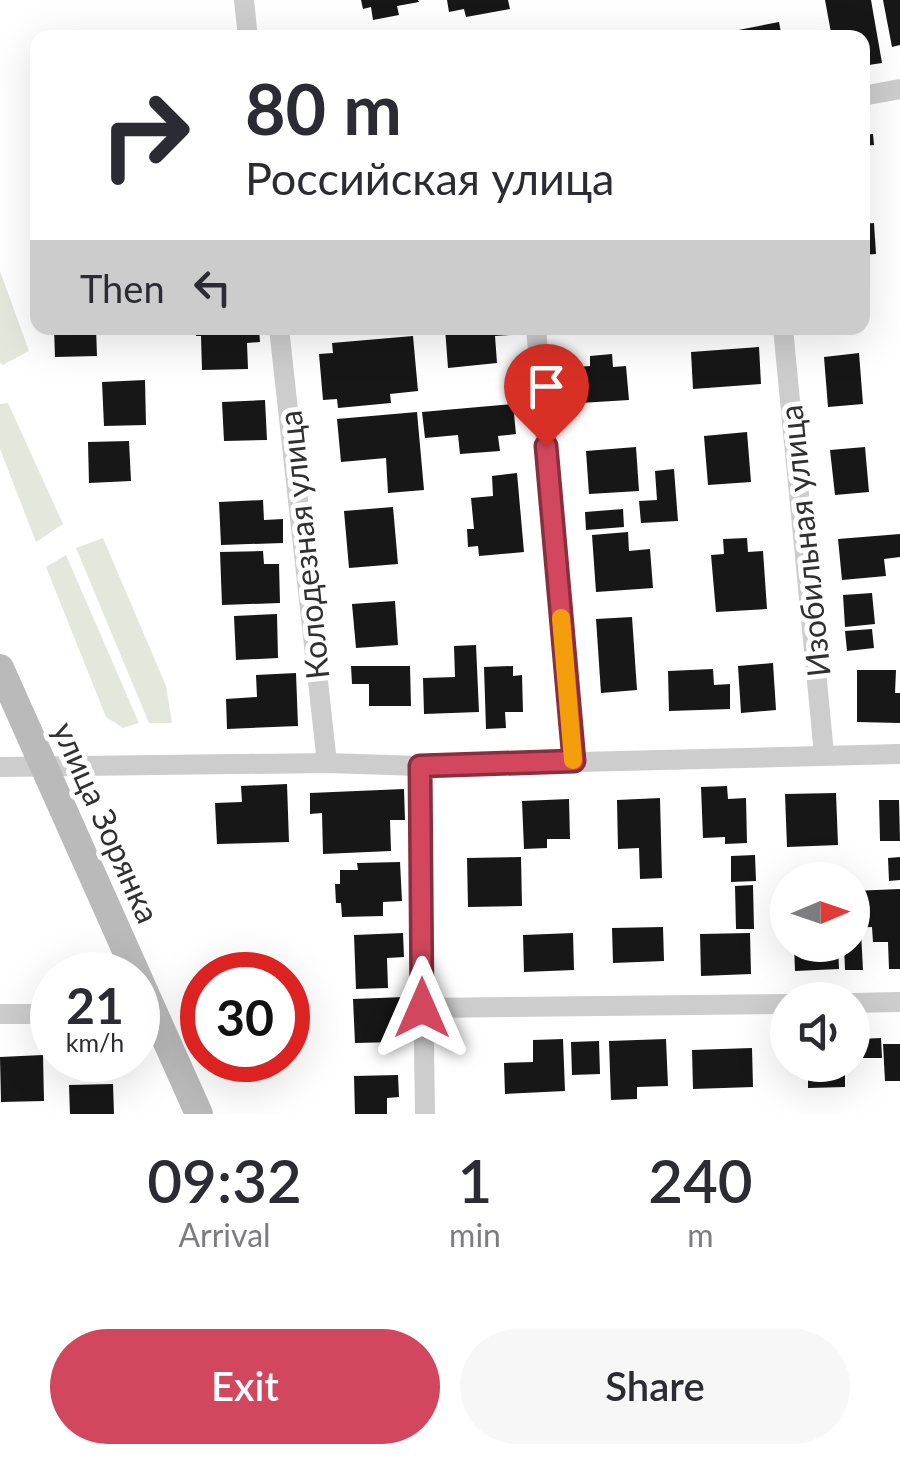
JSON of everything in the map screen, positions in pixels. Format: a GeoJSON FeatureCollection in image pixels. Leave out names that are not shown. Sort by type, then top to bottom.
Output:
{"type":"FeatureCollection","features":[{"type":"Feature","properties":{"kind":"street"},"geometry":{"type":"LineString","coordinates":[[244,0],[247,30]]}},
{"type":"Feature","properties":{"kind":"street"},"geometry":{"type":"LineString","coordinates":[[870,95],[900,89]]}},
{"type":"Feature","properties":{"kind":"street","name":"Колодезная улица"},"geometry":{"type":"LineString","coordinates":[[280,335],[328,763]]}},
{"type":"Feature","properties":{"kind":"street"},"geometry":{"type":"LineString","coordinates":[[537,335],[574,761]]}},
{"type":"Feature","properties":{"kind":"street","name":"Изобильная улица"},"geometry":{"type":"LineString","coordinates":[[784,335],[824,754]]}},
{"type":"Feature","properties":{"kind":"street","name":"улица Зорянка"},"geometry":{"type":"LineString","coordinates":[[0,668],[121,952]]}},
{"type":"Feature","properties":{"kind":"street"},"geometry":{"type":"LineString","coordinates":[[0,767],[328,763],[420,766],[900,754]]}},
{"type":"Feature","properties":{"kind":"street"},"geometry":{"type":"LineString","coordinates":[[420,766],[424,1114]]}},
{"type":"Feature","properties":{"kind":"street"},"geometry":{"type":"LineString","coordinates":[[870,1003],[900,1002]]}},
{"type":"Feature","properties":{"kind":"street"},"geometry":{"type":"LineString","coordinates":[[422,1008],[770,1004]]}},
{"type":"Feature","properties":{"kind":"street"},"geometry":{"type":"LineString","coordinates":[[0,1014],[30,1014]]}},
{"type":"Feature","properties":{"kind":"street","name":"улица Зорянка"},"geometry":{"type":"LineString","coordinates":[[160,1039],[199,1114]]}},
{"type":"Feature","properties":{"kind":"shaded area"},"geometry":{"type":"Polygon","coordinates":[[[0,271],[29,351],[3,365],[0,363],[0,271]]]}},
{"type":"Feature","properties":{"kind":"shaded area"},"geometry":{"type":"Polygon","coordinates":[[[8,403],[63,524],[36,542],[0,449],[0,404],[8,403]]]}},
{"type":"Feature","properties":{"kind":"shaded area"},"geometry":{"type":"Polygon","coordinates":[[[103,538],[166,686],[172,723],[149,723],[76,548],[103,538]]]}},
{"type":"Feature","properties":{"kind":"shaded area"},"geometry":{"type":"Polygon","coordinates":[[[66,555],[139,723],[123,728],[106,717],[46,567],[66,555]]]}},
{"type":"Feature","properties":{"kind":"building"},"geometry":{"type":"Polygon","coordinates":[[[361,0],[419,2],[397,6],[399,15],[373,20],[371,7],[363,9],[361,0]]]}},
{"type":"Feature","properties":{"kind":"building"},"geometry":{"type":"Polygon","coordinates":[[[447,0],[508,0],[510,9],[466,17],[464,9],[449,12],[447,0]]]}},
{"type":"Feature","properties":{"kind":"building"},"geometry":{"type":"Polygon","coordinates":[[[825,0],[871,0],[882,63],[870,65],[870,30],[831,30],[825,0]]]}},
{"type":"Feature","properties":{"kind":"building"},"geometry":{"type":"Polygon","coordinates":[[[883,0],[900,0],[900,45],[892,47],[883,0]]]}},
{"type":"Feature","properties":{"kind":"building"},"geometry":{"type":"Polygon","coordinates":[[[779,22],[780,30],[738,30],[779,22]]]}},
{"type":"Feature","properties":{"kind":"building"},"geometry":{"type":"Polygon","coordinates":[[[870,223],[874,223],[876,254],[870,254],[870,223]]]}},
{"type":"Feature","properties":{"kind":"building"},"geometry":{"type":"Polygon","coordinates":[[[54,335],[96,335],[97,356],[55,357],[54,335]]]}},
{"type":"Feature","properties":{"kind":"building"},"geometry":{"type":"Polygon","coordinates":[[[260,335],[260,342],[247,343],[248,369],[202,370],[201,336],[196,336],[260,335]]]}},
{"type":"Feature","properties":{"kind":"building"},"geometry":{"type":"Polygon","coordinates":[[[446,335],[510,335],[495,336],[497,363],[448,368],[446,335]]]}},
{"type":"Feature","properties":{"kind":"building"},"geometry":{"type":"Polygon","coordinates":[[[413,336],[418,391],[390,394],[391,403],[338,408],[337,399],[323,400],[319,354],[333,353],[332,343],[413,336]]]}},
{"type":"Feature","properties":{"kind":"building"},"geometry":{"type":"Polygon","coordinates":[[[759,347],[761,384],[693,389],[691,352],[759,347]]]}},
{"type":"Feature","properties":{"kind":"building"},"geometry":{"type":"Polygon","coordinates":[[[859,353],[863,404],[828,407],[824,357],[859,353]]]}},
{"type":"Feature","properties":{"kind":"building"},"geometry":{"type":"Polygon","coordinates":[[[612,354],[613,367],[626,366],[629,400],[580,403],[577,367],[590,366],[590,356],[612,354]]]}},
{"type":"Feature","properties":{"kind":"building"},"geometry":{"type":"Polygon","coordinates":[[[145,380],[146,425],[104,426],[102,382],[145,380]]]}},
{"type":"Feature","properties":{"kind":"building"},"geometry":{"type":"Polygon","coordinates":[[[265,400],[267,440],[224,441],[222,402],[265,400]]]}},
{"type":"Feature","properties":{"kind":"building"},"geometry":{"type":"Polygon","coordinates":[[[513,404],[516,434],[498,436],[500,451],[460,454],[458,435],[425,438],[422,412],[513,404]]]}},
{"type":"Feature","properties":{"kind":"building"},"geometry":{"type":"Polygon","coordinates":[[[417,412],[424,490],[388,493],[386,458],[341,462],[337,419],[417,412]]]}},
{"type":"Feature","properties":{"kind":"building"},"geometry":{"type":"Polygon","coordinates":[[[747,432],[751,482],[708,485],[704,436],[747,432]]]}},
{"type":"Feature","properties":{"kind":"building"},"geometry":{"type":"Polygon","coordinates":[[[129,441],[131,481],[89,483],[88,442],[129,441]]]}},
{"type":"Feature","properties":{"kind":"building"},"geometry":{"type":"Polygon","coordinates":[[[636,447],[639,491],[589,494],[586,451],[636,447]]]}},
{"type":"Feature","properties":{"kind":"building"},"geometry":{"type":"Polygon","coordinates":[[[865,447],[869,492],[835,495],[830,450],[865,447]]]}},
{"type":"Feature","properties":{"kind":"building"},"geometry":{"type":"Polygon","coordinates":[[[674,469],[678,521],[641,523],[639,501],[657,500],[655,471],[674,469]]]}},
{"type":"Feature","properties":{"kind":"building"},"geometry":{"type":"Polygon","coordinates":[[[517,473],[524,552],[479,556],[478,546],[468,547],[467,529],[474,529],[471,498],[493,496],[492,476],[517,473]]]}},
{"type":"Feature","properties":{"kind":"building"},"geometry":{"type":"Polygon","coordinates":[[[263,500],[264,520],[283,519],[283,543],[221,545],[219,502],[263,500]]]}},
{"type":"Feature","properties":{"kind":"building"},"geometry":{"type":"Polygon","coordinates":[[[393,507],[398,564],[349,568],[344,511],[393,507]]]}},
{"type":"Feature","properties":{"kind":"building"},"geometry":{"type":"Polygon","coordinates":[[[623,509],[624,527],[586,530],[585,512],[623,509]]]}},
{"type":"Feature","properties":{"kind":"building"},"geometry":{"type":"Polygon","coordinates":[[[628,532],[629,551],[650,549],[653,588],[596,592],[592,535],[628,532]]]}},
{"type":"Feature","properties":{"kind":"building"},"geometry":{"type":"Polygon","coordinates":[[[900,534],[900,557],[884,559],[886,576],[842,580],[838,539],[900,534]]]}},
{"type":"Feature","properties":{"kind":"building"},"geometry":{"type":"Polygon","coordinates":[[[747,538],[748,552],[763,551],[767,609],[716,612],[711,555],[724,554],[723,539],[747,538]]]}},
{"type":"Feature","properties":{"kind":"building"},"geometry":{"type":"Polygon","coordinates":[[[263,551],[264,564],[279,564],[280,603],[222,605],[220,552],[263,551]]]}},
{"type":"Feature","properties":{"kind":"building"},"geometry":{"type":"Polygon","coordinates":[[[872,593],[875,624],[845,627],[843,595],[872,593]]]}},
{"type":"Feature","properties":{"kind":"building"},"geometry":{"type":"Polygon","coordinates":[[[395,601],[398,645],[356,648],[352,604],[395,601]]]}},
{"type":"Feature","properties":{"kind":"building"},"geometry":{"type":"Polygon","coordinates":[[[277,614],[278,658],[236,660],[234,616],[277,614]]]}},
{"type":"Feature","properties":{"kind":"building"},"geometry":{"type":"Polygon","coordinates":[[[632,617],[637,690],[601,693],[596,619],[632,617]]]}},
{"type":"Feature","properties":{"kind":"building"},"geometry":{"type":"Polygon","coordinates":[[[872,629],[874,648],[847,651],[845,631],[872,629]]]}},
{"type":"Feature","properties":{"kind":"building"},"geometry":{"type":"Polygon","coordinates":[[[476,645],[479,712],[424,714],[423,678],[455,677],[454,646],[476,645]]]}},
{"type":"Feature","properties":{"kind":"building"},"geometry":{"type":"Polygon","coordinates":[[[773,663],[776,710],[741,713],[738,666],[773,663]]]}},
{"type":"Feature","properties":{"kind":"building"},"geometry":{"type":"Polygon","coordinates":[[[351,666],[410,666],[411,706],[369,706],[369,684],[352,684],[351,666]]]}},
{"type":"Feature","properties":{"kind":"building"},"geometry":{"type":"Polygon","coordinates":[[[513,666],[513,676],[522,675],[523,712],[505,712],[506,728],[486,729],[484,667],[513,666]]]}},
{"type":"Feature","properties":{"kind":"building"},"geometry":{"type":"Polygon","coordinates":[[[713,669],[714,685],[730,684],[730,709],[669,711],[668,671],[713,669]]]}},
{"type":"Feature","properties":{"kind":"building"},"geometry":{"type":"Polygon","coordinates":[[[857,670],[896,670],[900,723],[857,722],[857,670]]]}},
{"type":"Feature","properties":{"kind":"building"},"geometry":{"type":"Polygon","coordinates":[[[296,673],[298,726],[227,729],[226,699],[257,697],[256,675],[296,673]]]}},
{"type":"Feature","properties":{"kind":"building"},"geometry":{"type":"Polygon","coordinates":[[[287,784],[289,842],[217,844],[215,803],[242,802],[241,786],[287,784]]]}},
{"type":"Feature","properties":{"kind":"building"},"geometry":{"type":"Polygon","coordinates":[[[727,786],[728,799],[746,798],[747,843],[725,844],[725,837],[703,838],[701,787],[727,786]]]}},
{"type":"Feature","properties":{"kind":"building"},"geometry":{"type":"Polygon","coordinates":[[[404,789],[405,820],[390,820],[391,851],[323,854],[322,813],[310,814],[310,793],[404,789]]]}},
{"type":"Feature","properties":{"kind":"building"},"geometry":{"type":"Polygon","coordinates":[[[836,793],[838,845],[787,847],[785,794],[836,793]]]}},
{"type":"Feature","properties":{"kind":"building"},"geometry":{"type":"Polygon","coordinates":[[[660,798],[662,878],[640,879],[639,848],[618,849],[617,800],[660,798]]]}},
{"type":"Feature","properties":{"kind":"building"},"geometry":{"type":"Polygon","coordinates":[[[569,799],[570,839],[547,839],[547,848],[524,849],[522,801],[569,799]]]}},
{"type":"Feature","properties":{"kind":"building"},"geometry":{"type":"Polygon","coordinates":[[[879,800],[899,800],[900,841],[880,841],[879,800]]]}},
{"type":"Feature","properties":{"kind":"building"},"geometry":{"type":"Polygon","coordinates":[[[755,855],[756,881],[731,882],[731,856],[755,855]]]}},
{"type":"Feature","properties":{"kind":"building"},"geometry":{"type":"Polygon","coordinates":[[[521,857],[522,906],[468,907],[467,858],[521,857]]]}},
{"type":"Feature","properties":{"kind":"building"},"geometry":{"type":"Polygon","coordinates":[[[900,857],[900,880],[889,881],[888,858],[900,857]]]}},
{"type":"Feature","properties":{"kind":"building"},"geometry":{"type":"Polygon","coordinates":[[[400,862],[402,901],[383,902],[383,916],[342,917],[335,884],[340,884],[340,870],[358,870],[357,863],[400,862]]]}},
{"type":"Feature","properties":{"kind":"building"},"geometry":{"type":"Polygon","coordinates":[[[753,885],[754,929],[736,929],[735,886],[753,885]]]}},
{"type":"Feature","properties":{"kind":"building"},"geometry":{"type":"Polygon","coordinates":[[[900,889],[900,969],[889,969],[888,942],[873,942],[870,890],[900,889]]]}},
{"type":"Feature","properties":{"kind":"building"},"geometry":{"type":"Polygon","coordinates":[[[663,927],[664,961],[613,963],[612,928],[663,927]]]}},
{"type":"Feature","properties":{"kind":"building"},"geometry":{"type":"Polygon","coordinates":[[[403,933],[404,957],[387,958],[388,988],[356,989],[354,935],[403,933]]]}},
{"type":"Feature","properties":{"kind":"building"},"geometry":{"type":"Polygon","coordinates":[[[573,933],[574,970],[524,972],[523,935],[573,933]]]}},
{"type":"Feature","properties":{"kind":"building"},"geometry":{"type":"Polygon","coordinates":[[[750,933],[751,974],[701,976],[700,934],[750,933]]]}},
{"type":"Feature","properties":{"kind":"building"},"geometry":{"type":"Polygon","coordinates":[[[795,962],[839,962],[839,969],[795,971],[795,962]]]}},
{"type":"Feature","properties":{"kind":"building"},"geometry":{"type":"Polygon","coordinates":[[[845,962],[863,962],[863,970],[845,970],[845,962]]]}},
{"type":"Feature","properties":{"kind":"building"},"geometry":{"type":"Polygon","coordinates":[[[405,997],[406,1021],[395,1021],[396,1042],[355,1043],[353,999],[405,997]]]}},
{"type":"Feature","properties":{"kind":"building"},"geometry":{"type":"Polygon","coordinates":[[[870,1038],[881,1038],[882,1058],[870,1058],[870,1038]]]}},
{"type":"Feature","properties":{"kind":"building"},"geometry":{"type":"Polygon","coordinates":[[[563,1039],[565,1091],[505,1094],[504,1063],[533,1062],[533,1040],[563,1039]]]}},
{"type":"Feature","properties":{"kind":"building"},"geometry":{"type":"Polygon","coordinates":[[[666,1039],[668,1086],[637,1087],[637,1099],[611,1100],[609,1041],[666,1039]]]}},
{"type":"Feature","properties":{"kind":"building"},"geometry":{"type":"Polygon","coordinates":[[[599,1041],[600,1074],[572,1075],[571,1042],[599,1041]]]}},
{"type":"Feature","properties":{"kind":"building"},"geometry":{"type":"Polygon","coordinates":[[[883,1044],[900,1044],[900,1081],[885,1081],[883,1044]]]}},
{"type":"Feature","properties":{"kind":"building"},"geometry":{"type":"Polygon","coordinates":[[[752,1048],[753,1087],[693,1089],[692,1050],[752,1048]]]}},
{"type":"Feature","properties":{"kind":"building"},"geometry":{"type":"Polygon","coordinates":[[[30,1056],[30,1082],[44,1082],[44,1101],[1,1102],[0,1057],[30,1056]]]}},
{"type":"Feature","properties":{"kind":"building"},"geometry":{"type":"Polygon","coordinates":[[[398,1075],[399,1097],[387,1098],[387,1114],[355,1114],[354,1076],[398,1075]]]}},
{"type":"Feature","properties":{"kind":"building"},"geometry":{"type":"Polygon","coordinates":[[[808,1082],[845,1082],[845,1087],[808,1088],[808,1082]]]}},
{"type":"Feature","properties":{"kind":"building"},"geometry":{"type":"Polygon","coordinates":[[[113,1084],[114,1114],[70,1114],[69,1085],[113,1084]]]}},
{"type":"Feature","properties":{"kind":"slow traffic"},"geometry":{"type":"LineString","coordinates":[[561,618],[573,760]]}},
{"type":"Feature","properties":{"kind":"route"},"geometry":{"type":"LineString","coordinates":[[422,1008],[420,766],[574,761],[546,446]]}}]}
